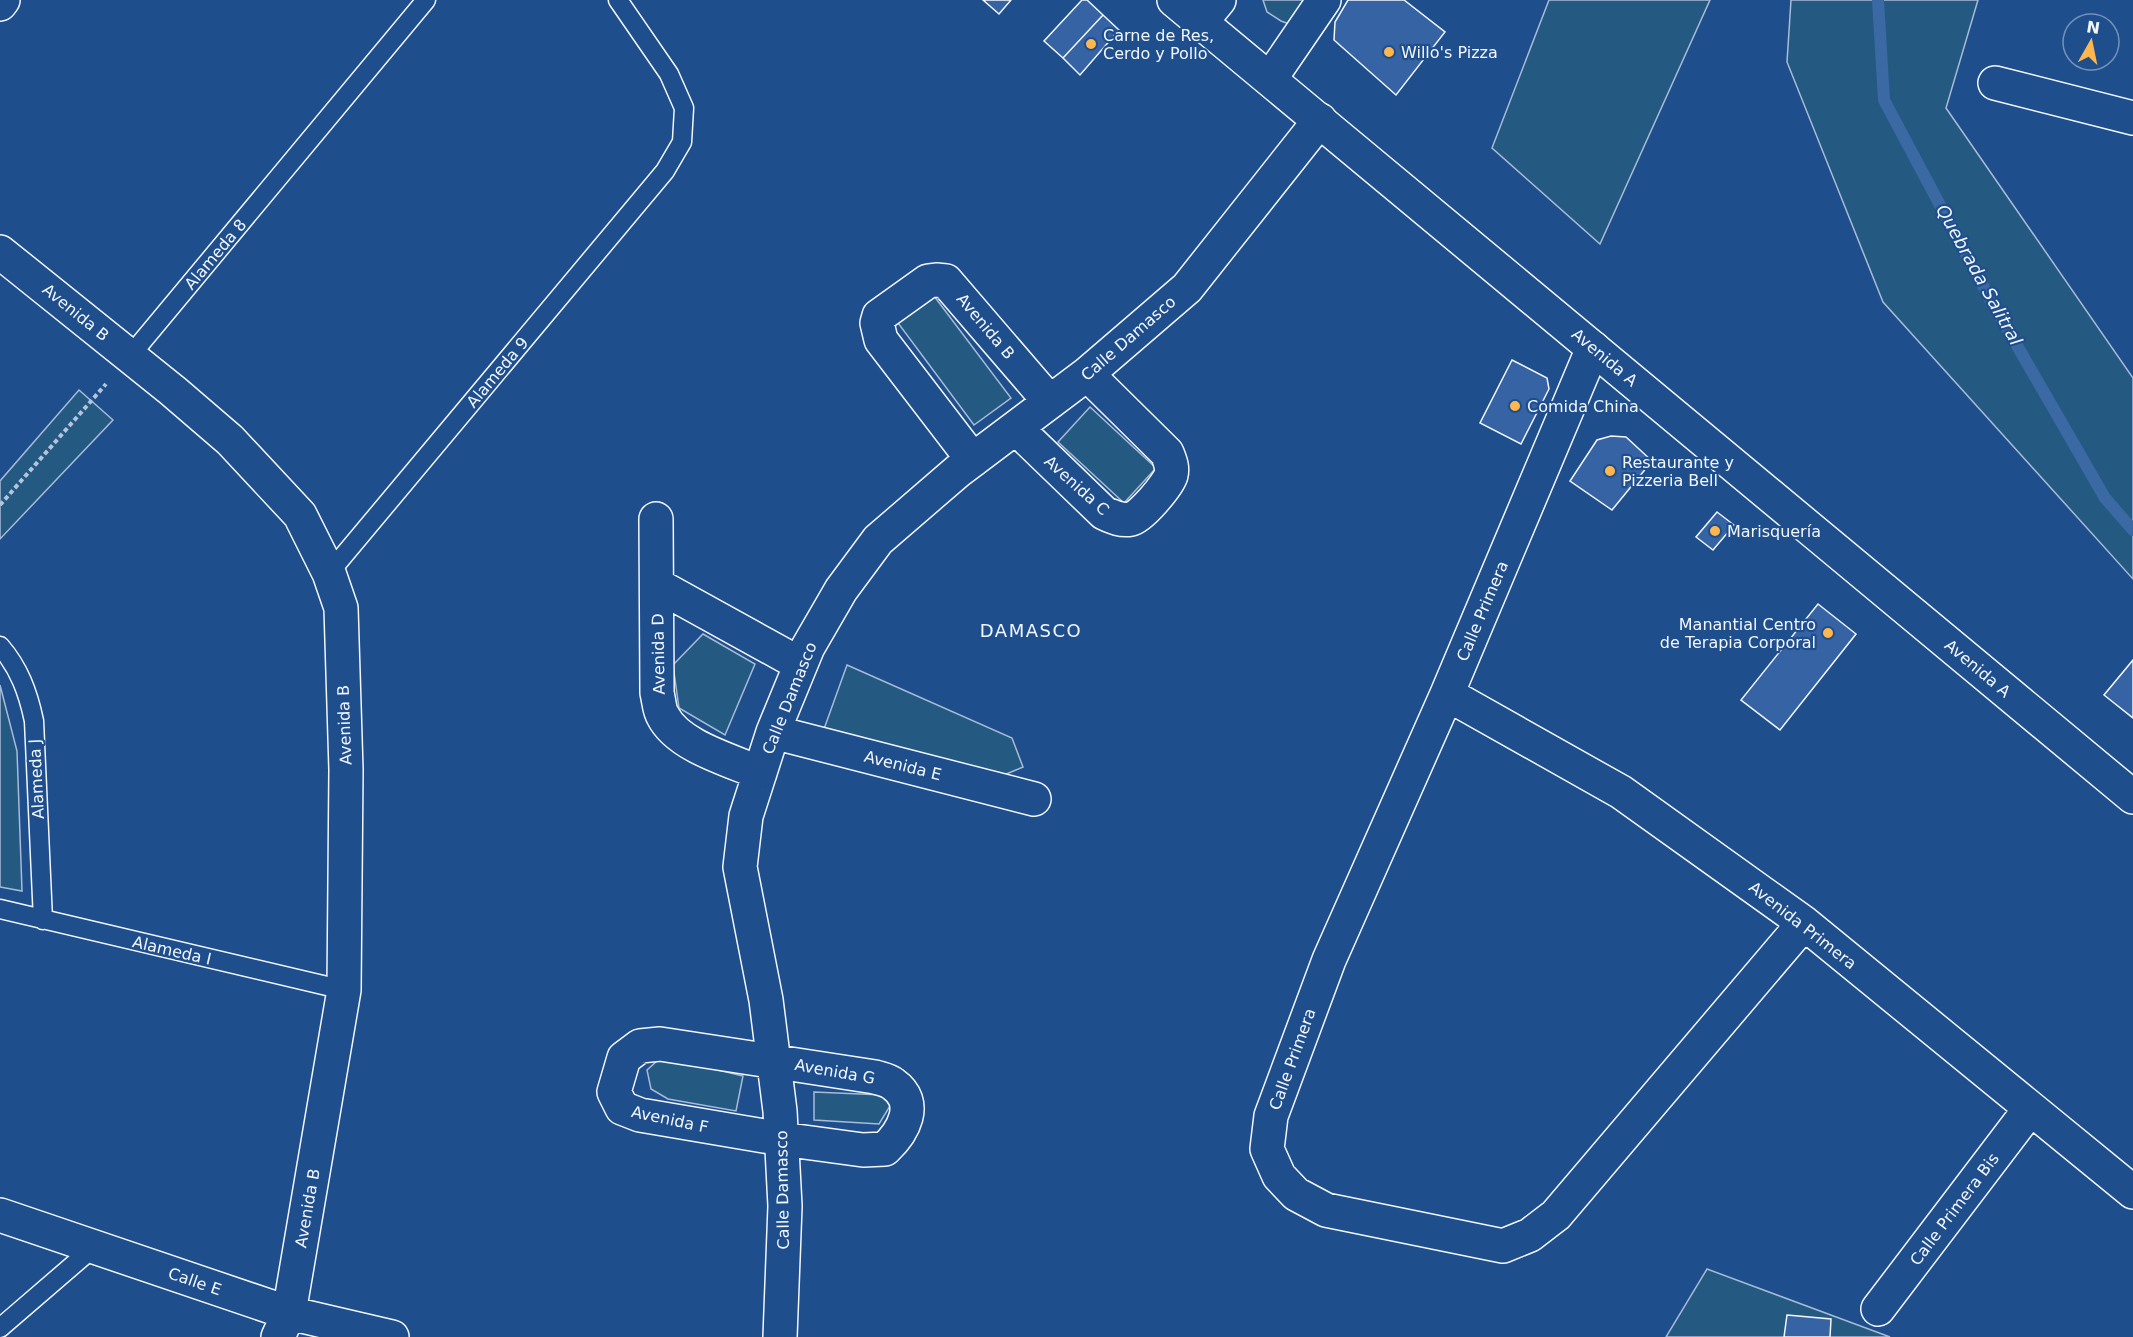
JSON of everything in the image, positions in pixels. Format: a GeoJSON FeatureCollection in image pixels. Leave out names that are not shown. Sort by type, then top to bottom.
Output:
{"type":"FeatureCollection","features":[{"type":"Feature","properties":{"kind":"street"},"geometry":{"type":"LineString","coordinates":[[0,4],[3,0]]}},
{"type":"Feature","properties":{"kind":"street","name":"Avenida A"},"geometry":{"type":"LineString","coordinates":[[1174,0],[1210,11],[1270,79],[2133,797]]}},
{"type":"Feature","properties":{"kind":"street"},"geometry":{"type":"LineString","coordinates":[[1270,79],[1324,0]]}},
{"type":"Feature","properties":{"kind":"street"},"geometry":{"type":"LineString","coordinates":[[1995,83],[2133,118]]}},
{"type":"Feature","properties":{"kind":"street","name":"Calle Damasco"},"geometry":{"type":"LineString","coordinates":[[780,1337],[785,1206],[780,1111],[766,1000],[740,867],[746,816],[773,732],[800,664],[841,590],[878,540],[973,460],[1087,374],[1187,288],[1320,120]]}},
{"type":"Feature","properties":{"kind":"street","name":"Avenida B"},"geometry":{"type":"LineString","coordinates":[[0,252],[230,440],[300,515],[329,573],[341,608],[346,770],[344,990],[283,1325]]}},
{"type":"Feature","properties":{"kind":"street","name":"Avenida B"},"geometry":{"type":"LineString","coordinates":[[973,460],[881,340],[879,316],[928,281],[946,281],[1050,402]]}},
{"type":"Feature","properties":{"kind":"street","name":"Calle Primera"},"geometry":{"type":"LineString","coordinates":[[1593,348],[1447,694],[1329,960],[1271,1116],[1267,1149],[1280,1176],[1296,1194],[1326,1210],[1503,1246],[1530,1235],[1556,1215],[1804,923]]}},
{"type":"Feature","properties":{"kind":"street","name":"Avenida C"},"geometry":{"type":"LineString","coordinates":[[1016,428],[1104,513],[1119,519],[1133,519],[1143,513],[1170,478],[1172,465],[1167,453],[1087,374]]}},
{"type":"Feature","properties":{"kind":"street","name":"Avenida D"},"geometry":{"type":"LineString","coordinates":[[656,519],[657,693],[662,715],[672,730],[686,740],[760,773]]}},
{"type":"Feature","properties":{"kind":"street","name":"Avenida D"},"geometry":{"type":"LineString","coordinates":[[657,585],[800,664]]}},
{"type":"Feature","properties":{"kind":"street","name":"Avenida Primera"},"geometry":{"type":"LineString","coordinates":[[1447,694],[1621,792],[1804,923],[2133,1192]]}},
{"type":"Feature","properties":{"kind":"street","name":"Avenida E"},"geometry":{"type":"LineString","coordinates":[[773,732],[1034,799]]}},
{"type":"Feature","properties":{"kind":"street","name":"Avenida F"},"geometry":{"type":"LineString","coordinates":[[774,1061],[660,1044],[640,1046],[624,1058],[614,1092],[622,1108],[640,1115],[782,1140]]}},
{"type":"Feature","properties":{"kind":"street","name":"Avenida G"},"geometry":{"type":"LineString","coordinates":[[774,1061],[875,1077],[892,1083],[903,1093],[908,1106],[905,1123],[898,1137],[885,1149],[863,1150],[782,1140]]}},
{"type":"Feature","properties":{"kind":"street","name":"Calle Primera Bis"},"geometry":{"type":"LineString","coordinates":[[1878,1309],[2030,1109]]}},
{"type":"Feature","properties":{"kind":"street","name":"Calle E"},"geometry":{"type":"LineString","coordinates":[[0,1215],[94,1247],[283,1325],[392,1337]]}},
{"type":"Feature","properties":{"kind":"lane","name":"Alameda 8"},"geometry":{"type":"LineString","coordinates":[[130,356],[426,0]]}},
{"type":"Feature","properties":{"kind":"lane","name":"Alameda 9"},"geometry":{"type":"LineString","coordinates":[[329,573],[665,171],[682,142],[684,108],[669,74],[618,0]]}},
{"type":"Feature","properties":{"kind":"lane","name":"Alameda J"},"geometry":{"type":"LineString","coordinates":[[0,646],[18,672],[28,695],[34,721],[43,920]]}},
{"type":"Feature","properties":{"kind":"lane","name":"Alameda I"},"geometry":{"type":"LineString","coordinates":[[0,909],[344,990]]}},
{"type":"Feature","properties":{"kind":"lane"},"geometry":{"type":"LineString","coordinates":[[0,1328],[94,1247]]}},
{"type":"Feature","properties":{"kind":"path"},"geometry":{"type":"LineString","coordinates":[[0,505],[130,356]]}},
{"type":"Feature","properties":{"kind":"shaded area"},"geometry":{"type":"Polygon","coordinates":[[[1263,0],[1314,0],[1295,26],[1267,12],[1263,0]]]}},
{"type":"Feature","properties":{"kind":"shaded area"},"geometry":{"type":"Polygon","coordinates":[[[1549,0],[1710,0],[1600,244],[1492,148],[1549,0]]]}},
{"type":"Feature","properties":{"kind":"shaded area"},"geometry":{"type":"Polygon","coordinates":[[[1791,0],[1978,0],[1946,108],[2133,378],[2133,579],[1883,302],[1787,62],[1791,0]]]}},
{"type":"Feature","properties":{"kind":"shaded area"},"geometry":{"type":"Polygon","coordinates":[[[934,296],[1011,398],[974,425],[898,323],[934,296]]]}},
{"type":"Feature","properties":{"kind":"shaded area"},"geometry":{"type":"Polygon","coordinates":[[[79,390],[113,420],[0,539],[0,481],[79,390]]]}},
{"type":"Feature","properties":{"kind":"shaded area"},"geometry":{"type":"Polygon","coordinates":[[[1090,407],[1156,468],[1124,503],[1058,442],[1090,407]]]}},
{"type":"Feature","properties":{"kind":"shaded area"},"geometry":{"type":"Polygon","coordinates":[[[703,634],[755,664],[725,735],[679,708],[673,665],[703,634]]]}},
{"type":"Feature","properties":{"kind":"shaded area"},"geometry":{"type":"Polygon","coordinates":[[[847,665],[1012,738],[1023,767],[997,778],[824,729],[847,665]]]}},
{"type":"Feature","properties":{"kind":"shaded area"},"geometry":{"type":"Polygon","coordinates":[[[0,685],[17,751],[22,891],[0,887],[0,685]]]}},
{"type":"Feature","properties":{"kind":"shaded area"},"geometry":{"type":"Polygon","coordinates":[[[672,1059],[743,1076],[736,1111],[668,1099],[651,1089],[647,1070],[657,1061],[672,1059]]]}},
{"type":"Feature","properties":{"kind":"shaded area"},"geometry":{"type":"Polygon","coordinates":[[[814,1092],[883,1095],[890,1106],[879,1124],[814,1120],[814,1092]]]}},
{"type":"Feature","properties":{"kind":"shaded area"},"geometry":{"type":"Polygon","coordinates":[[[1707,1269],[1890,1337],[1666,1337],[1707,1269]]]}},
{"type":"Feature","properties":{"kind":"building"},"geometry":{"type":"Polygon","coordinates":[[[983,0],[1011,0],[999,14],[983,0]]]}},
{"type":"Feature","properties":{"kind":"building"},"geometry":{"type":"Polygon","coordinates":[[[1082,0],[1087,0],[1103,15],[1063,58],[1044,41],[1082,0]]]}},
{"type":"Feature","properties":{"kind":"building","name":"Willo's Pizza"},"geometry":{"type":"Polygon","coordinates":[[[1348,0],[1404,0],[1445,32],[1396,95],[1334,40],[1335,22],[1348,0]]]}},
{"type":"Feature","properties":{"kind":"building","name":"Carne de Res, Cerdo y Pollo"},"geometry":{"type":"Polygon","coordinates":[[[1103,15],[1119,30],[1080,75],[1063,58],[1103,15]]]}},
{"type":"Feature","properties":{"kind":"building","name":"Comida China"},"geometry":{"type":"Polygon","coordinates":[[[1512,360],[1547,378],[1549,389],[1521,444],[1480,423],[1512,360]]]}},
{"type":"Feature","properties":{"kind":"building","name":"Restaurante y Pizzeria Bell"},"geometry":{"type":"Polygon","coordinates":[[[1611,436],[1626,437],[1652,461],[1612,510],[1570,481],[1597,440],[1611,436]]]}},
{"type":"Feature","properties":{"kind":"building","name":"Marisquería"},"geometry":{"type":"Polygon","coordinates":[[[1717,512],[1734,525],[1713,550],[1696,537],[1717,512]]]}},
{"type":"Feature","properties":{"kind":"building"},"geometry":{"type":"Polygon","coordinates":[[[1818,604],[1856,634],[1780,730],[1741,700],[1818,604]]]}},
{"type":"Feature","properties":{"kind":"building"},"geometry":{"type":"Polygon","coordinates":[[[2133,660],[2133,718],[2104,695],[2133,660]]]}},
{"type":"Feature","properties":{"kind":"building"},"geometry":{"type":"Polygon","coordinates":[[[1787,1315],[1831,1319],[1830,1337],[1784,1337],[1787,1315]]]}},
{"type":"Feature","properties":{"kind":"waterway","name":"Quebrada Salitral"},"geometry":{"type":"LineString","coordinates":[[1878,0],[1884,100],[1989,297],[2105,498],[2133,530]]}},
{"type":"Feature","properties":{"kind":"place","name":"Carne de Res, Cerdo y Pollo"},"geometry":{"type":"Point","coordinates":[1091,44]}},
{"type":"Feature","properties":{"kind":"place","name":"Willo's Pizza"},"geometry":{"type":"Point","coordinates":[1389,52]}},
{"type":"Feature","properties":{"kind":"place","name":"Comida China"},"geometry":{"type":"Point","coordinates":[1515,406]}},
{"type":"Feature","properties":{"kind":"place","name":"Restaurante y Pizzeria Bell"},"geometry":{"type":"Point","coordinates":[1610,471]}},
{"type":"Feature","properties":{"kind":"place","name":"Marisquería"},"geometry":{"type":"Point","coordinates":[1715,531]}},
{"type":"Feature","properties":{"kind":"place","name":"Manantial Centro de Terapia Corporal"},"geometry":{"type":"Point","coordinates":[1828,633]}},
{"type":"Feature","properties":{"kind":"district","name":"DAMASCO"},"geometry":{"type":"Point","coordinates":[1031,631]}}]}
